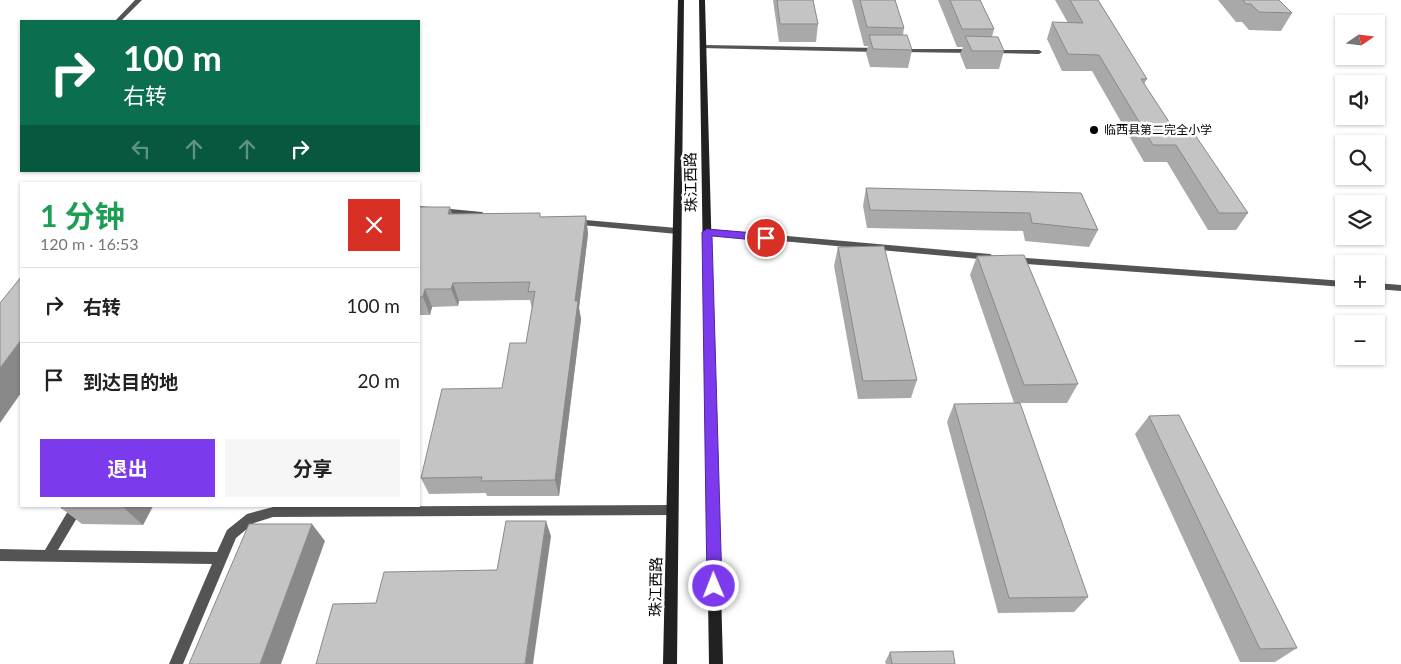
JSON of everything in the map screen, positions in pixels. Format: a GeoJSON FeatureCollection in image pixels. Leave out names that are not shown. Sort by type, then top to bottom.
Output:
{"type":"FeatureCollection","features":[{"type":"Feature","properties":{"kind":"main road","name":"珠江西路"},"geometry":{"type":"LineString","coordinates":[[670,664],[681,0]]}},
{"type":"Feature","properties":{"kind":"main road","name":"珠江西路"},"geometry":{"type":"LineString","coordinates":[[702,0],[716,664]]}},
{"type":"Feature","properties":{"kind":"street"},"geometry":{"type":"LineString","coordinates":[[119,20],[139,0]]}},
{"type":"Feature","properties":{"kind":"street"},"geometry":{"type":"LineString","coordinates":[[703,47],[1039,52]]}},
{"type":"Feature","properties":{"kind":"street"},"geometry":{"type":"LineString","coordinates":[[420,209],[488,215]]}},
{"type":"Feature","properties":{"kind":"street"},"geometry":{"type":"LineString","coordinates":[[568,222],[677,231]]}},
{"type":"Feature","properties":{"kind":"street"},"geometry":{"type":"LineString","coordinates":[[707,232],[1059,264],[1335,283]]}},
{"type":"Feature","properties":{"kind":"street"},"geometry":{"type":"LineString","coordinates":[[1385,287],[1401,288]]}},
{"type":"Feature","properties":{"kind":"street"},"geometry":{"type":"LineString","coordinates":[[48,556],[77,507]]}},
{"type":"Feature","properties":{"kind":"street"},"geometry":{"type":"LineString","coordinates":[[176,664],[231,534],[251,518],[273,512],[672,510]]}},
{"type":"Feature","properties":{"kind":"street"},"geometry":{"type":"LineString","coordinates":[[0,555],[221,558]]}},
{"type":"Feature","properties":{"kind":"building"},"geometry":{"type":"Polygon","coordinates":[[[777,0],[813,0],[818,24],[780,24],[777,0]]]}},
{"type":"Feature","properties":{"kind":"building"},"geometry":{"type":"Polygon","coordinates":[[[860,0],[895,0],[904,28],[867,27],[860,0]]]}},
{"type":"Feature","properties":{"kind":"building"},"geometry":{"type":"Polygon","coordinates":[[[950,0],[980,0],[994,29],[962,29],[950,0]]]}},
{"type":"Feature","properties":{"kind":"building"},"geometry":{"type":"Polygon","coordinates":[[[1070,0],[1098,0],[1147,79],[1141,79],[1173,128],[1191,129],[1248,213],[1219,213],[1176,145],[1153,145],[1099,55],[1068,54],[1052,22],[1083,23],[1070,0]]]}},
{"type":"Feature","properties":{"kind":"building"},"geometry":{"type":"Polygon","coordinates":[[[1243,0],[1279,0],[1292,13],[1259,12],[1251,4],[1246,4],[1243,0]]]}},
{"type":"Feature","properties":{"kind":"building"},"geometry":{"type":"Polygon","coordinates":[[[869,35],[907,35],[912,50],[873,49],[869,35]]]}},
{"type":"Feature","properties":{"kind":"building"},"geometry":{"type":"Polygon","coordinates":[[[965,36],[998,37],[1004,51],[972,51],[965,36]]]}},
{"type":"Feature","properties":{"kind":"building"},"geometry":{"type":"Polygon","coordinates":[[[866,188],[1081,193],[1098,230],[1032,223],[1030,213],[870,210],[866,188]]]}},
{"type":"Feature","properties":{"kind":"building"},"geometry":{"type":"Polygon","coordinates":[[[420,207],[450,207],[448,214],[540,213],[540,217],[586,216],[575,301],[578,301],[555,480],[481,481],[482,477],[421,478],[442,389],[502,388],[510,343],[526,343],[535,291],[528,292],[530,282],[453,283],[451,289],[425,289],[423,297],[420,297],[420,207]]]}},
{"type":"Feature","properties":{"kind":"building"},"geometry":{"type":"Polygon","coordinates":[[[884,246],[917,380],[863,381],[838,247],[884,246]]]}},
{"type":"Feature","properties":{"kind":"building"},"geometry":{"type":"Polygon","coordinates":[[[1024,255],[1078,384],[1024,385],[977,256],[1024,255]]]}},
{"type":"Feature","properties":{"kind":"building"},"geometry":{"type":"Polygon","coordinates":[[[20,278],[20,341],[0,368],[0,303],[20,278]]]}},
{"type":"Feature","properties":{"kind":"building"},"geometry":{"type":"Polygon","coordinates":[[[1020,403],[1088,597],[1009,598],[954,404],[1020,403]]]}},
{"type":"Feature","properties":{"kind":"building"},"geometry":{"type":"Polygon","coordinates":[[[1179,415],[1297,648],[1260,649],[1149,416],[1179,415]]]}},
{"type":"Feature","properties":{"kind":"building"},"geometry":{"type":"Polygon","coordinates":[[[62,507],[124,507],[124,508],[62,507]]]}},
{"type":"Feature","properties":{"kind":"building"},"geometry":{"type":"Polygon","coordinates":[[[506,521],[546,521],[525,664],[316,664],[333,604],[376,603],[384,572],[497,570],[506,521]]]}},
{"type":"Feature","properties":{"kind":"building"},"geometry":{"type":"Polygon","coordinates":[[[249,524],[312,524],[260,664],[189,664],[249,524]]]}},
{"type":"Feature","properties":{"kind":"building"},"geometry":{"type":"Polygon","coordinates":[[[953,651],[955,664],[892,664],[890,652],[953,651]]]}},
{"type":"Feature","properties":{"kind":"place","name":"临西县第二完全小学"},"geometry":{"type":"Point","coordinates":[1094,130]}},
{"type":"Feature","properties":{"kind":"route"},"geometry":{"type":"LineString","coordinates":[[714,586],[707,232],[766,238]]}}]}
